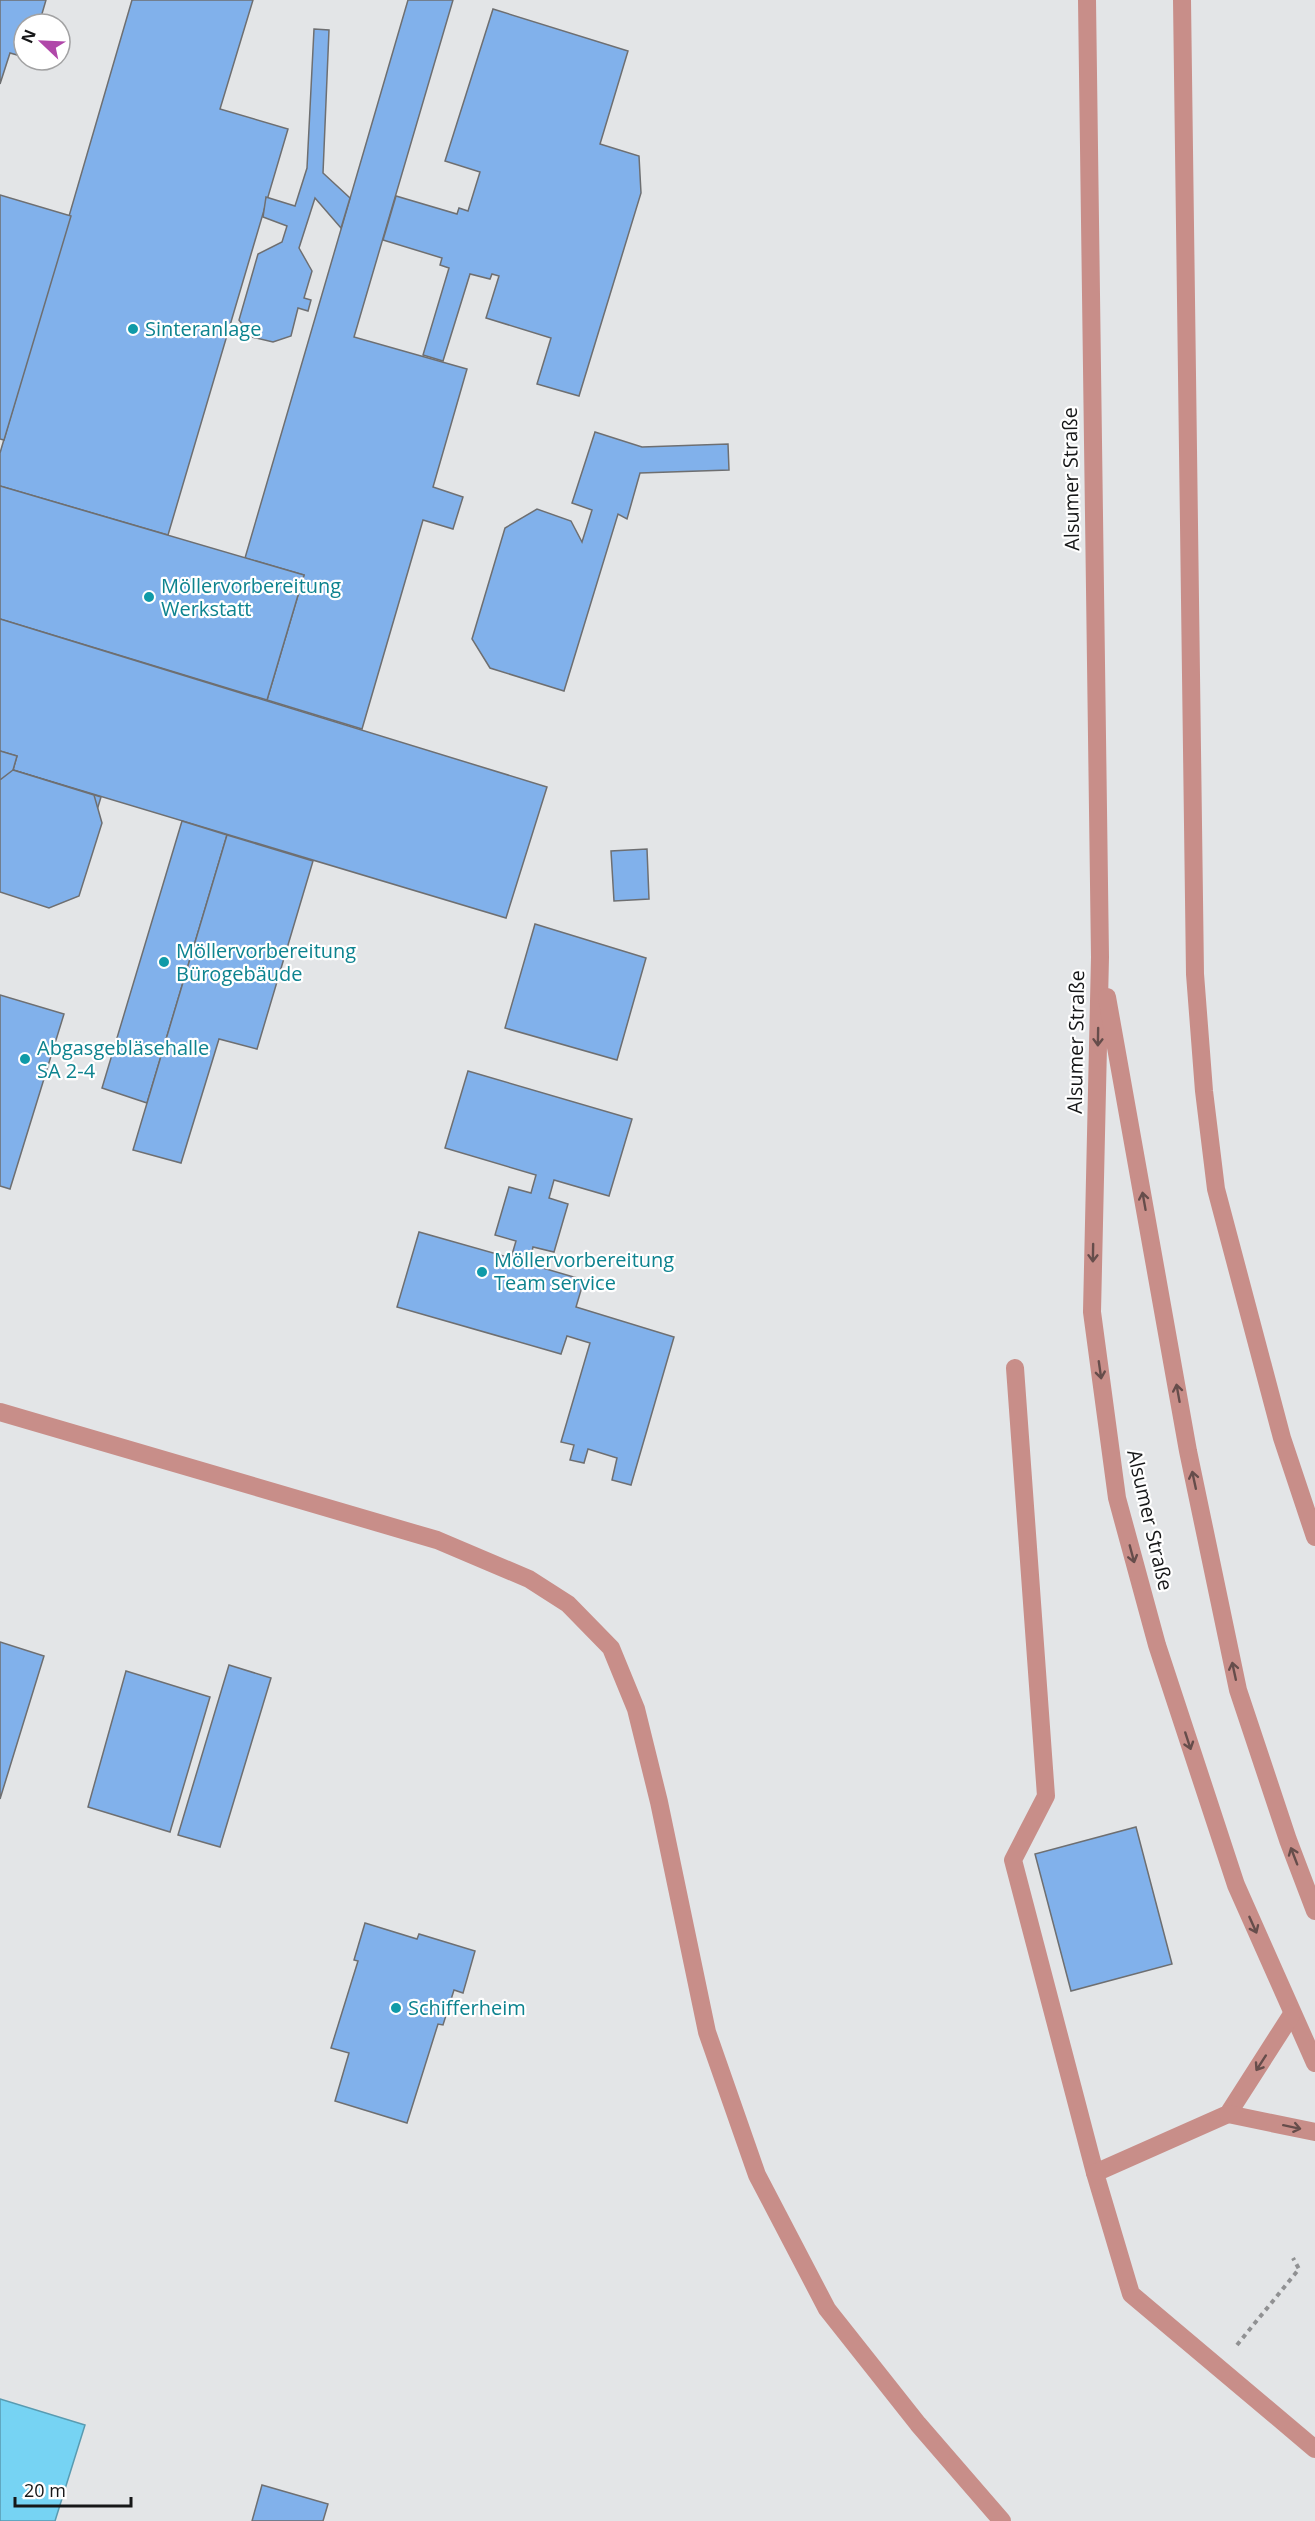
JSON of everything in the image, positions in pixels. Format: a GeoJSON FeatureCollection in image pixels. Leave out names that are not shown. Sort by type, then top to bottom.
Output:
{"type":"FeatureCollection","features":[{"type":"Feature","properties":{"kind":"street","name":"Alsumer Straße"},"geometry":{"type":"LineString","coordinates":[[1086,0],[1100,957],[1092,1312],[1118,1498],[1157,1645],[1236,1885],[1315,2063]]}},
{"type":"Feature","properties":{"kind":"street"},"geometry":{"type":"LineString","coordinates":[[1182,0],[1195,928],[1204,1091],[1216,1189],[1282,1438],[1315,1537]]}},
{"type":"Feature","properties":{"kind":"street","name":"Alsumer Straße"},"geometry":{"type":"LineString","coordinates":[[1100,957],[1188,1451],[1238,1690],[1288,1840],[1315,1911]]}},
{"type":"Feature","properties":{"kind":"street"},"geometry":{"type":"LineString","coordinates":[[1015,1368],[1046,1796],[1013,1860],[1095,2173],[1131,2294],[1315,2449]]}},
{"type":"Feature","properties":{"kind":"street"},"geometry":{"type":"LineString","coordinates":[[0,1412],[437,1540],[529,1579],[568,1604],[611,1647],[639,1721],[707,2032],[757,2175],[827,2309],[918,2424],[1002,2521]]}},
{"type":"Feature","properties":{"kind":"street"},"geometry":{"type":"LineString","coordinates":[[1095,2173],[1228,2114],[1292,2014]]}},
{"type":"Feature","properties":{"kind":"street"},"geometry":{"type":"LineString","coordinates":[[1228,2114],[1315,2132]]}},
{"type":"Feature","properties":{"kind":"path"},"geometry":{"type":"LineString","coordinates":[[1218,2367],[1299,2270],[1293,2258]]}},
{"type":"Feature","properties":{"kind":"water"},"geometry":{"type":"Polygon","coordinates":[[[0,2399],[85,2425],[55,2521],[0,2521],[0,2399]]]}},
{"type":"Feature","properties":{"kind":"building"},"geometry":{"type":"Polygon","coordinates":[[[0,0],[46,0],[42,12],[12,12],[12,54],[10,53],[0,84],[0,0]]]}},
{"type":"Feature","properties":{"kind":"building","name":"Sinteranlage"},"geometry":{"type":"Polygon","coordinates":[[[132,0],[253,0],[220,109],[288,129],[168,535],[0,486],[0,453],[132,0]]]}},
{"type":"Feature","properties":{"kind":"building"},"geometry":{"type":"Polygon","coordinates":[[[408,0],[453,0],[354,337],[467,369],[433,487],[463,497],[453,529],[423,520],[362,729],[267,700],[304,575],[245,558],[408,0]]]}},
{"type":"Feature","properties":{"kind":"building"},"geometry":{"type":"Polygon","coordinates":[[[493,9],[628,51],[600,144],[639,156],[641,193],[579,396],[537,384],[551,338],[486,318],[499,276],[492,274],[490,279],[470,274],[443,361],[423,355],[449,268],[440,265],[442,258],[383,240],[396,196],[457,214],[459,208],[468,211],[480,172],[445,161],[493,9]]]}},
{"type":"Feature","properties":{"kind":"building"},"geometry":{"type":"Polygon","coordinates":[[[314,29],[329,30],[323,173],[350,198],[341,228],[315,198],[299,248],[312,271],[304,298],[311,300],[308,311],[298,308],[291,336],[273,342],[252,337],[239,320],[258,254],[282,242],[287,226],[263,217],[266,197],[295,206],[307,168],[314,29]]]}},
{"type":"Feature","properties":{"kind":"building"},"geometry":{"type":"Polygon","coordinates":[[[0,195],[71,216],[4,440],[0,439],[0,195]]]}},
{"type":"Feature","properties":{"kind":"building"},"geometry":{"type":"Polygon","coordinates":[[[595,432],[642,447],[728,444],[729,470],[640,473],[627,519],[618,514],[564,691],[490,668],[472,639],[505,528],[537,509],[571,521],[582,542],[592,510],[572,503],[595,432]]]}},
{"type":"Feature","properties":{"kind":"building","name":"Möllervorbereitung Werkstatt"},"geometry":{"type":"Polygon","coordinates":[[[0,486],[304,575],[267,700],[0,619],[0,486]]]}},
{"type":"Feature","properties":{"kind":"building"},"geometry":{"type":"Polygon","coordinates":[[[0,619],[547,787],[506,918],[13,770],[17,756],[0,751],[0,619]]]}},
{"type":"Feature","properties":{"kind":"building"},"geometry":{"type":"Polygon","coordinates":[[[0,751],[17,756],[13,770],[101,797],[72,892],[0,870],[0,751]]]}},
{"type":"Feature","properties":{"kind":"building"},"geometry":{"type":"Polygon","coordinates":[[[13,770],[94,795],[102,823],[79,896],[49,908],[0,892],[0,780],[13,770]]]}},
{"type":"Feature","properties":{"kind":"building","name":"Möllervorbereitung Bürogebäude"},"geometry":{"type":"Polygon","coordinates":[[[182,821],[227,835],[147,1103],[102,1088],[182,821]]]}},
{"type":"Feature","properties":{"kind":"building"},"geometry":{"type":"Polygon","coordinates":[[[227,835],[313,861],[257,1049],[219,1039],[181,1163],[133,1150],[227,835]]]}},
{"type":"Feature","properties":{"kind":"building"},"geometry":{"type":"Polygon","coordinates":[[[647,849],[649,899],[614,901],[611,851],[647,849]]]}},
{"type":"Feature","properties":{"kind":"building"},"geometry":{"type":"Polygon","coordinates":[[[535,924],[646,958],[617,1060],[505,1028],[535,924]]]}},
{"type":"Feature","properties":{"kind":"building","name":"Abgasgebläsehalle SA 2-4"},"geometry":{"type":"Polygon","coordinates":[[[0,995],[64,1014],[10,1189],[0,1186],[0,995]]]}},
{"type":"Feature","properties":{"kind":"building","name":"Möllervorbereitung Team service"},"geometry":{"type":"Polygon","coordinates":[[[468,1071],[632,1119],[609,1196],[554,1180],[549,1198],[568,1204],[554,1252],[533,1247],[529,1264],[584,1280],[576,1307],[674,1337],[631,1485],[612,1480],[617,1458],[588,1449],[584,1463],[570,1460],[574,1445],[561,1442],[590,1343],[567,1336],[561,1354],[397,1307],[419,1232],[511,1258],[516,1241],[495,1235],[509,1187],[531,1193],[536,1175],[445,1148],[468,1071]]]}},
{"type":"Feature","properties":{"kind":"building"},"geometry":{"type":"Polygon","coordinates":[[[0,1642],[44,1656],[0,1799],[0,1642]]]}},
{"type":"Feature","properties":{"kind":"building"},"geometry":{"type":"Polygon","coordinates":[[[229,1665],[271,1678],[220,1847],[178,1835],[229,1665]]]}},
{"type":"Feature","properties":{"kind":"building"},"geometry":{"type":"Polygon","coordinates":[[[126,1671],[210,1697],[170,1832],[88,1807],[126,1671]]]}},
{"type":"Feature","properties":{"kind":"building"},"geometry":{"type":"Polygon","coordinates":[[[1136,1827],[1172,1964],[1071,1991],[1035,1854],[1136,1827]]]}},
{"type":"Feature","properties":{"kind":"building","name":"Schifferheim"},"geometry":{"type":"Polygon","coordinates":[[[365,1923],[417,1939],[419,1934],[475,1951],[463,1993],[454,1990],[443,2025],[438,2024],[407,2123],[335,2101],[349,2053],[331,2048],[358,1961],[354,1960],[365,1923]]]}},
{"type":"Feature","properties":{"kind":"building"},"geometry":{"type":"Polygon","coordinates":[[[262,2485],[328,2504],[323,2521],[252,2521],[262,2485]]]}},
{"type":"Feature","properties":{"kind":"place","name":"Sinteranlage"},"geometry":{"type":"Point","coordinates":[133,329]}},
{"type":"Feature","properties":{"kind":"place","name":"Möllervorbereitung Werkstatt"},"geometry":{"type":"Point","coordinates":[149,597]}},
{"type":"Feature","properties":{"kind":"place","name":"Möllervorbereitung Bürogebäude"},"geometry":{"type":"Point","coordinates":[164,962]}},
{"type":"Feature","properties":{"kind":"place","name":"Abgasgebläsehalle SA 2-4"},"geometry":{"type":"Point","coordinates":[25,1059]}},
{"type":"Feature","properties":{"kind":"place","name":"Möllervorbereitung Team service"},"geometry":{"type":"Point","coordinates":[482,1272]}},
{"type":"Feature","properties":{"kind":"place","name":"Schifferheim"},"geometry":{"type":"Point","coordinates":[396,2008]}}]}
